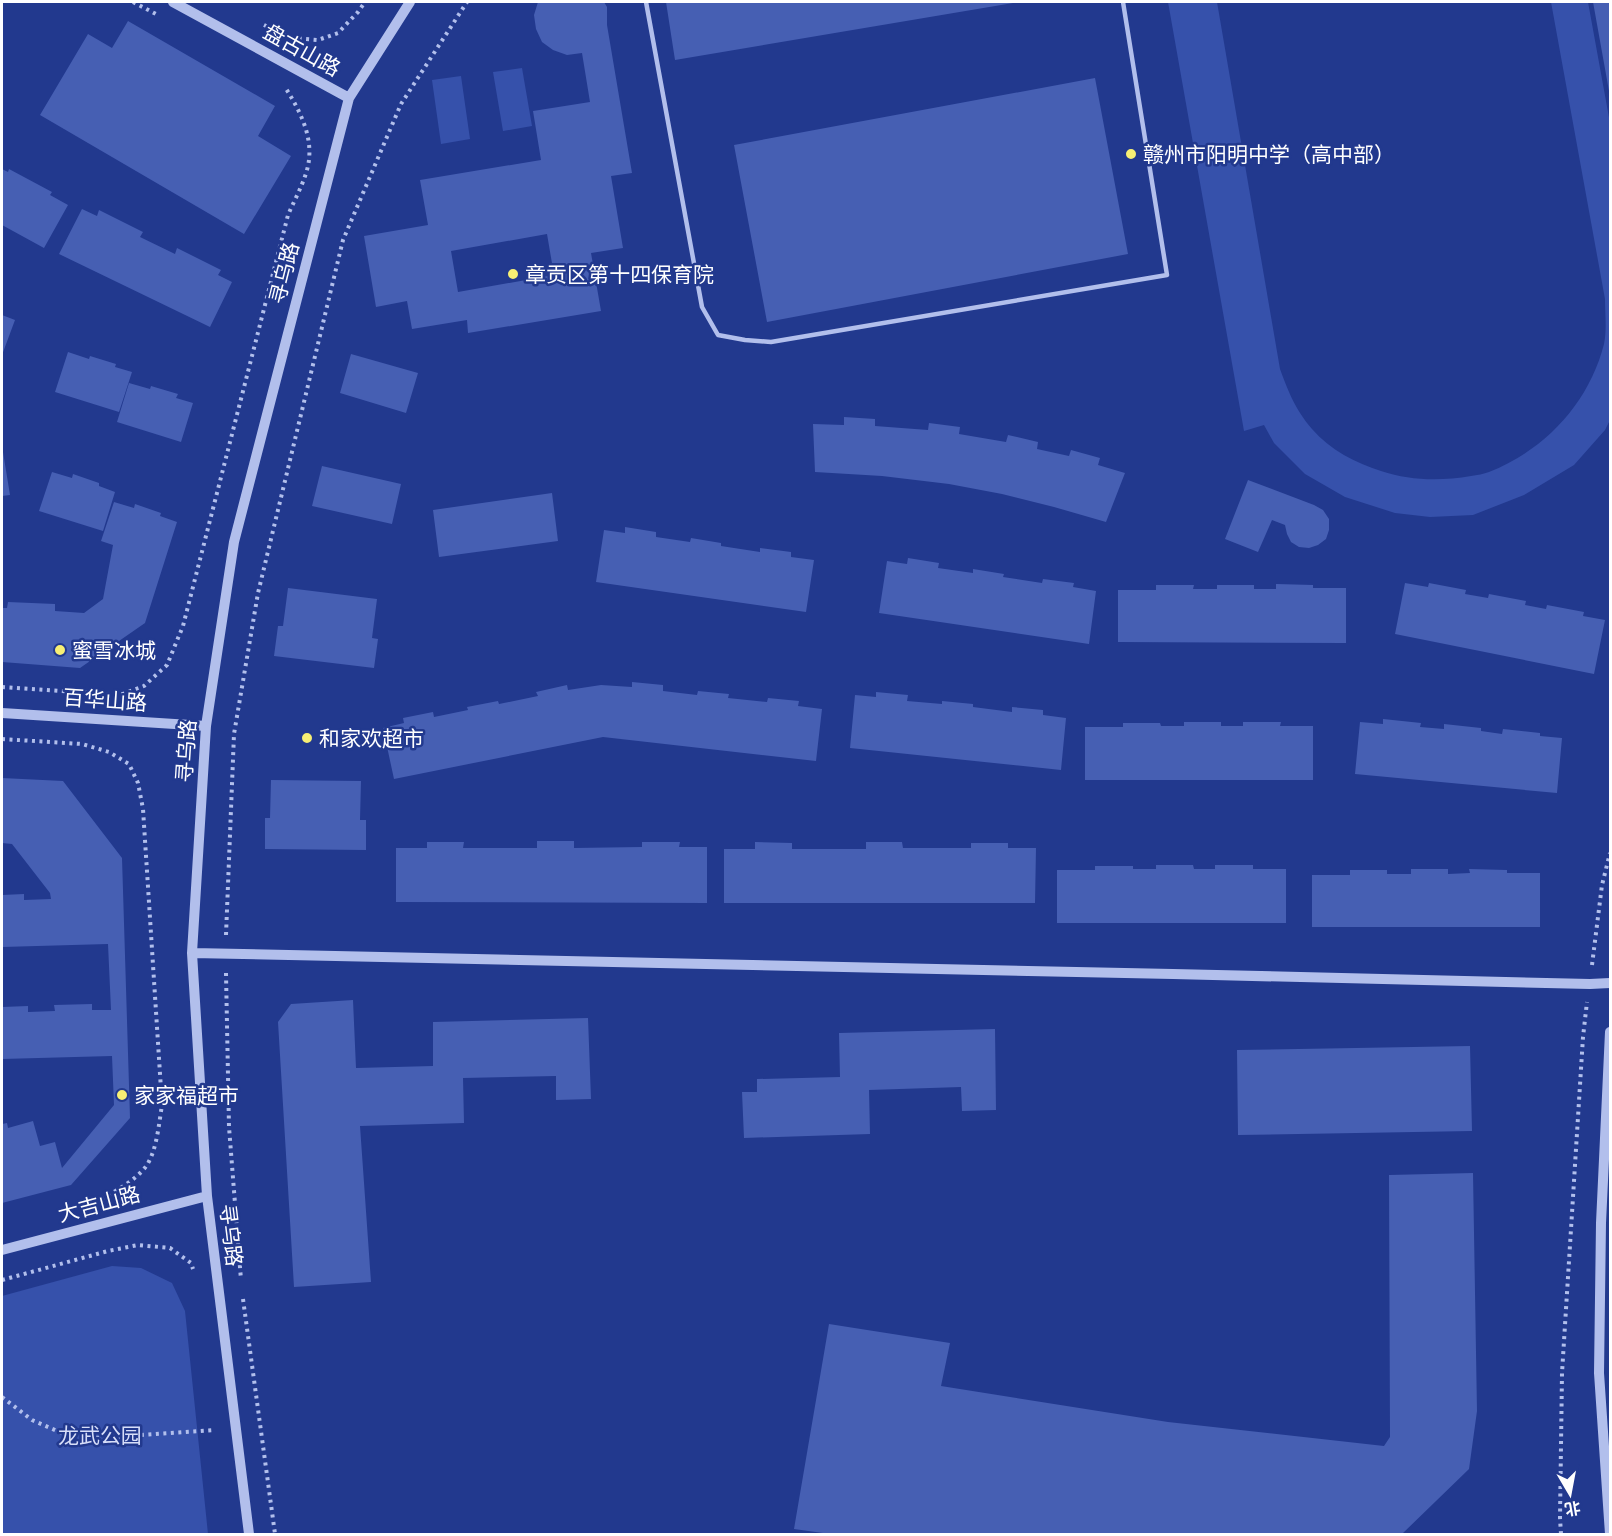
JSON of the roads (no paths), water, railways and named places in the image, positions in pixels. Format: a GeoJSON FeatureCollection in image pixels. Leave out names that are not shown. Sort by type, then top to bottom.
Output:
{"type":"FeatureCollection","features":[{"type":"Feature","properties":{"kind":"street","name":"盘古山路"},"geometry":{"type":"LineString","coordinates":[[173,2],[349,98]]}},
{"type":"Feature","properties":{"kind":"street","name":"寻乌路"},"geometry":{"type":"LineString","coordinates":[[249,1534],[207,1196],[192,954],[206,726],[234,542],[349,98],[410,2]]}},
{"type":"Feature","properties":{"kind":"street","name":"百华山路"},"geometry":{"type":"LineString","coordinates":[[2,713],[206,726]]}},
{"type":"Feature","properties":{"kind":"street"},"geometry":{"type":"LineString","coordinates":[[192,954],[1611,983]]}},
{"type":"Feature","properties":{"kind":"street"},"geometry":{"type":"LineString","coordinates":[[1610,1534],[1599,1372],[1601,1223],[1611,1032]]}},
{"type":"Feature","properties":{"kind":"street","name":"大吉山路"},"geometry":{"type":"LineString","coordinates":[[2,1250],[207,1196]]}},
{"type":"Feature","properties":{"kind":"lane"},"geometry":{"type":"LineString","coordinates":[[646,2],[702,307],[718,335],[771,342],[1167,275],[1123,2]]}},
{"type":"Feature","properties":{"kind":"place","name":"赣州市阳明中学（高中部）"},"geometry":{"type":"Point","coordinates":[1131,154]}},
{"type":"Feature","properties":{"kind":"place","name":"章贡区第十四保育院"},"geometry":{"type":"Point","coordinates":[513,274]}},
{"type":"Feature","properties":{"kind":"place","name":"蜜雪冰城"},"geometry":{"type":"Point","coordinates":[60,650]}},
{"type":"Feature","properties":{"kind":"place","name":"和家欢超市"},"geometry":{"type":"Point","coordinates":[307,738]}},
{"type":"Feature","properties":{"kind":"place","name":"家家福超市"},"geometry":{"type":"Point","coordinates":[122,1095]}},
{"type":"Feature","properties":{"kind":"park label","name":"龙武公园"},"geometry":{"type":"Point","coordinates":[100,1435]}}]}
